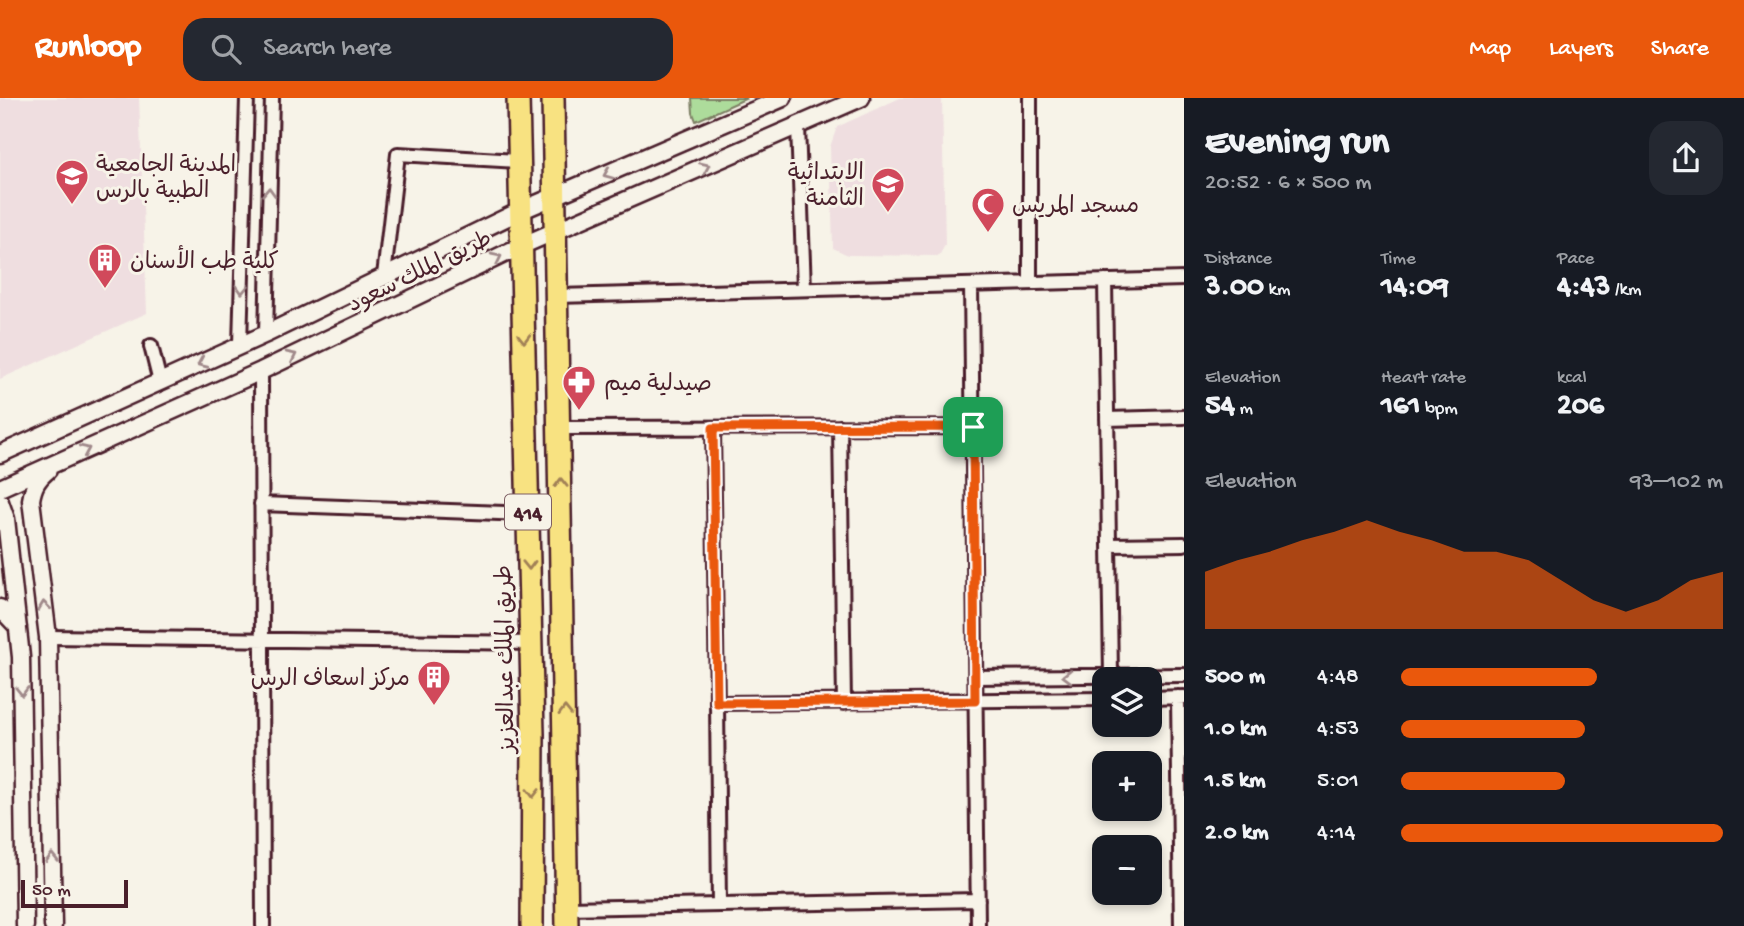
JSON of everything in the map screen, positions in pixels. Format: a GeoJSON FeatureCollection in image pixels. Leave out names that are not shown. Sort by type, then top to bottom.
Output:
{"type":"FeatureCollection","features":[{"type":"Feature","properties":{"kind":"highway","name":"طريق الملك عبدالعزيز"},"geometry":{"type":"LineString","coordinates":[[518,98],[533,734],[532,926]]}},
{"type":"Feature","properties":{"kind":"highway","name":"414"},"geometry":{"type":"LineString","coordinates":[[553,98],[567,917]]}},
{"type":"Feature","properties":{"kind":"street"},"geometry":{"type":"LineString","coordinates":[[240,345],[247,98]]}},
{"type":"Feature","properties":{"kind":"street"},"geometry":{"type":"LineString","coordinates":[[266,334],[272,98]]}},
{"type":"Feature","properties":{"kind":"street","name":"طريق الملك سعود"},"geometry":{"type":"LineString","coordinates":[[0,454],[266,334],[520,211],[783,98]]}},
{"type":"Feature","properties":{"kind":"street","name":"طريق الملك سعود"},"geometry":{"type":"LineString","coordinates":[[0,488],[261,371],[521,246],[861,98]]}},
{"type":"Feature","properties":{"kind":"street"},"geometry":{"type":"LineString","coordinates":[[1030,98],[1030,283]]}},
{"type":"Feature","properties":{"kind":"street"},"geometry":{"type":"LineString","coordinates":[[798,126],[804,289]]}},
{"type":"Feature","properties":{"kind":"street"},"geometry":{"type":"LineString","coordinates":[[384,276],[398,155],[519,161]]}},
{"type":"Feature","properties":{"kind":"street"},"geometry":{"type":"LineString","coordinates":[[557,296],[1184,279]]}},
{"type":"Feature","properties":{"kind":"street"},"geometry":{"type":"LineString","coordinates":[[1105,281],[1111,667]]}},
{"type":"Feature","properties":{"kind":"street"},"geometry":{"type":"LineString","coordinates":[[971,285],[978,926]]}},
{"type":"Feature","properties":{"kind":"street"},"geometry":{"type":"LineString","coordinates":[[151,346],[160,382]]}},
{"type":"Feature","properties":{"kind":"street"},"geometry":{"type":"LineString","coordinates":[[261,371],[263,926]]}},
{"type":"Feature","properties":{"kind":"street"},"geometry":{"type":"LineString","coordinates":[[1107,419],[1184,417]]}},
{"type":"Feature","properties":{"kind":"street"},"geometry":{"type":"LineString","coordinates":[[840,427],[844,703]]}},
{"type":"Feature","properties":{"kind":"street"},"geometry":{"type":"LineString","coordinates":[[559,428],[973,427]]}},
{"type":"Feature","properties":{"kind":"street"},"geometry":{"type":"LineString","coordinates":[[713,428],[719,905]]}},
{"type":"Feature","properties":{"kind":"street"},"geometry":{"type":"LineString","coordinates":[[53,926],[48,637],[31,500],[39,478],[55,463]]}},
{"type":"Feature","properties":{"kind":"street"},"geometry":{"type":"LineString","coordinates":[[0,502],[6,519],[21,657],[25,926]]}},
{"type":"Feature","properties":{"kind":"street"},"geometry":{"type":"LineString","coordinates":[[261,504],[528,514]]}},
{"type":"Feature","properties":{"kind":"street"},"geometry":{"type":"LineString","coordinates":[[1109,545],[1184,544]]}},
{"type":"Feature","properties":{"kind":"street"},"geometry":{"type":"LineString","coordinates":[[0,608],[18,627]]}},
{"type":"Feature","properties":{"kind":"street"},"geometry":{"type":"LineString","coordinates":[[48,637],[531,643]]}},
{"type":"Feature","properties":{"kind":"street"},"geometry":{"type":"LineString","coordinates":[[975,677],[1092,675]]}},
{"type":"Feature","properties":{"kind":"street"},"geometry":{"type":"LineString","coordinates":[[1162,675],[1184,675]]}},
{"type":"Feature","properties":{"kind":"street"},"geometry":{"type":"LineString","coordinates":[[1162,698],[1181,697],[1181,926]]}},
{"type":"Feature","properties":{"kind":"street"},"geometry":{"type":"LineString","coordinates":[[717,703],[1092,699]]}},
{"type":"Feature","properties":{"kind":"street"},"geometry":{"type":"LineString","coordinates":[[567,917],[719,905],[978,900]]}},
{"type":"Feature","properties":{"kind":"shaded area","name":"المدينة الجامعية الطبية بالرس"},"geometry":{"type":"Polygon","coordinates":[[[0,98],[139,98],[147,313],[0,379],[0,98]]]}},
{"type":"Feature","properties":{"kind":"shaded area"},"geometry":{"type":"Polygon","coordinates":[[[900,98],[942,98],[945,245],[939,256],[848,255],[833,248],[830,147],[837,127],[900,98]]]}},
{"type":"Feature","properties":{"kind":"green space"},"geometry":{"type":"Polygon","coordinates":[[[692,98],[747,98],[696,121],[692,98]]]}},
{"type":"Feature","properties":{"kind":"place","name":"المدينة الجامعية الطبية بالرس"},"geometry":{"type":"Point","coordinates":[72,206]}},
{"type":"Feature","properties":{"kind":"place","name":"الابتدائية الثامنة"},"geometry":{"type":"Point","coordinates":[888,214]}},
{"type":"Feature","properties":{"kind":"place","name":"مسجد المريس"},"geometry":{"type":"Point","coordinates":[988,234]}},
{"type":"Feature","properties":{"kind":"place","name":"كلية طب الأسنان"},"geometry":{"type":"Point","coordinates":[105,290]}},
{"type":"Feature","properties":{"kind":"place","name":"صيدلية ميم"},"geometry":{"type":"Point","coordinates":[579,412]}},
{"type":"Feature","properties":{"kind":"place","name":"مركز اسعاف الرس"},"geometry":{"type":"Point","coordinates":[434,707]}},
{"type":"Feature","properties":{"kind":"route"},"geometry":{"type":"LineString","coordinates":[[973,427],[975,701],[717,703],[713,428],[973,427]]}}]}
